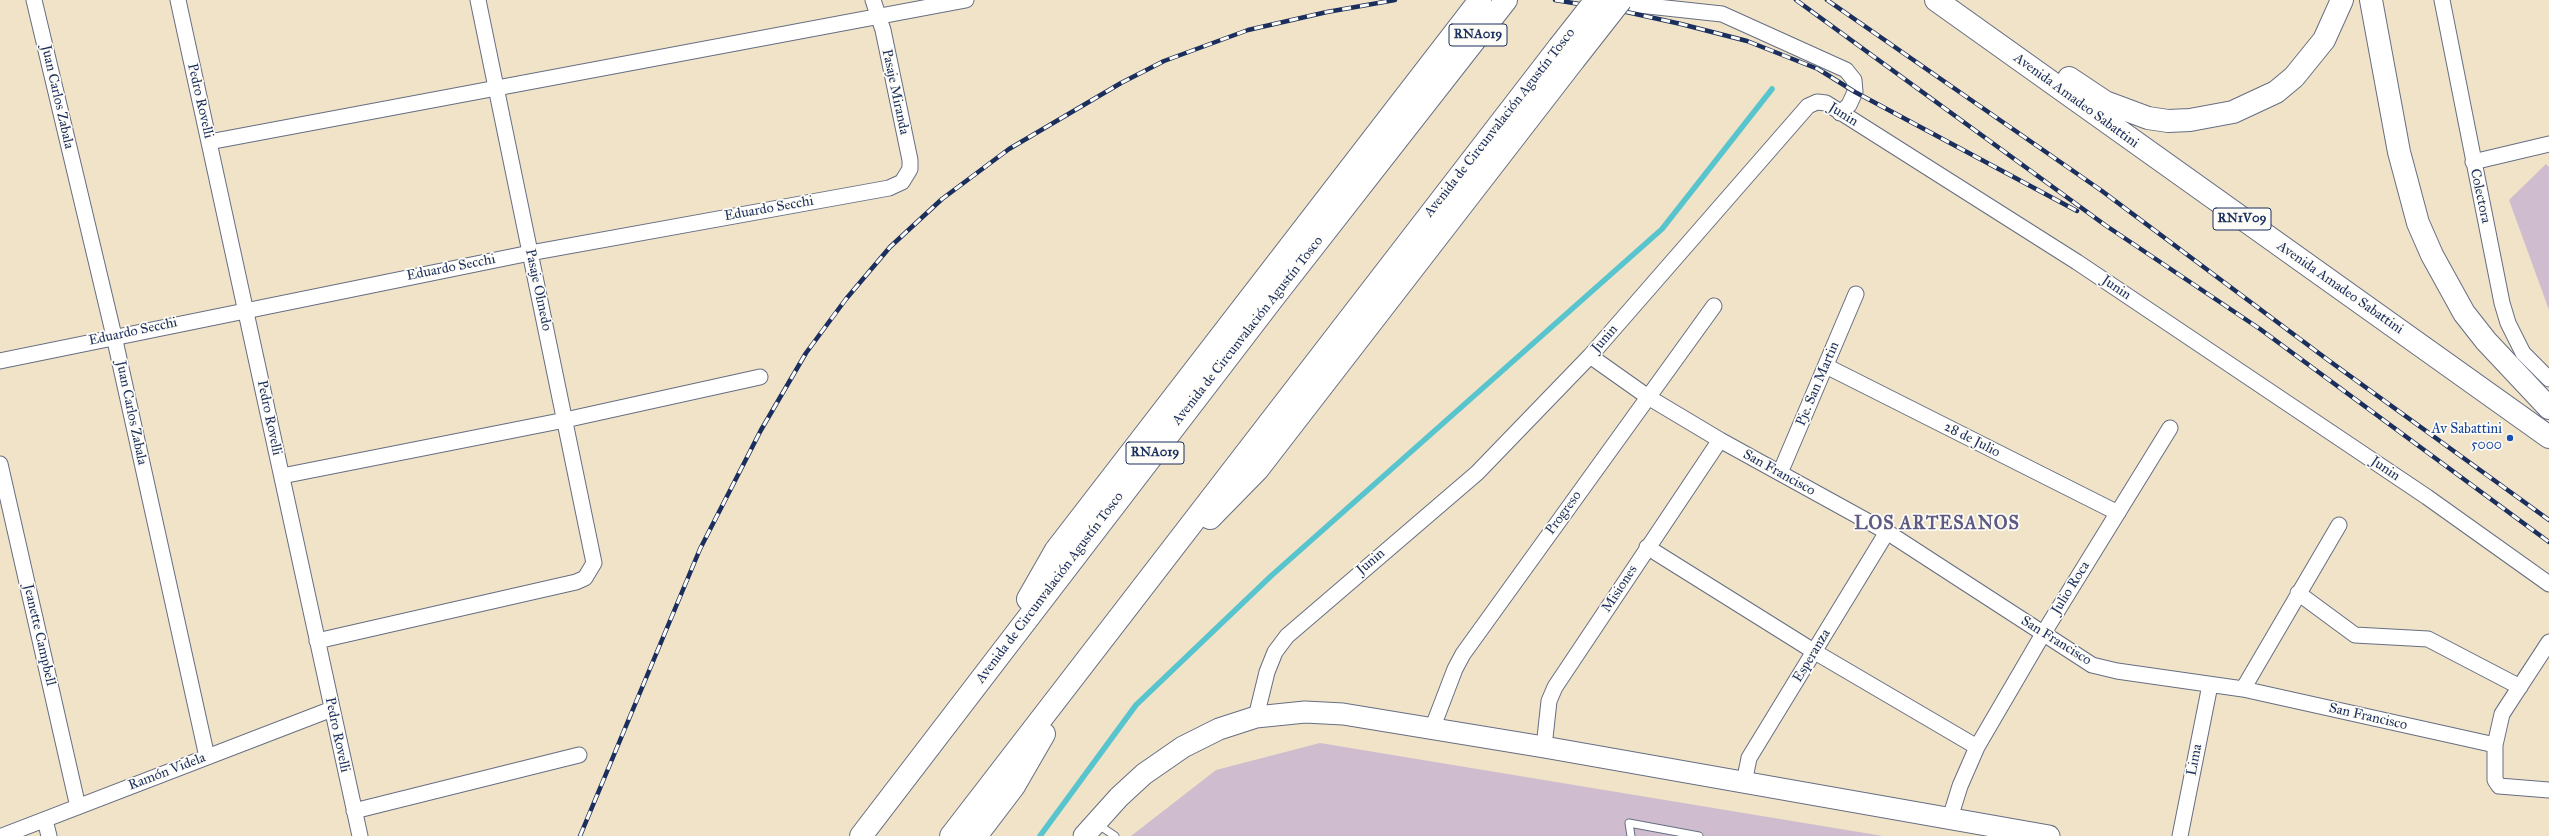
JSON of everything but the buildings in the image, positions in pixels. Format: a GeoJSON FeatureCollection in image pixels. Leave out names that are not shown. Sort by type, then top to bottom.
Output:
{"type":"FeatureCollection","features":[{"type":"Feature","properties":{"kind":"main road"},"geometry":{"type":"LineString","coordinates":[[1442,65],[1480,0]]}},
{"type":"Feature","properties":{"kind":"main road","name":"RNA019"},"geometry":{"type":"LineString","coordinates":[[1442,65],[1506,0]]}},
{"type":"Feature","properties":{"kind":"main road","name":"Avenida de Circunvalación Agustín Tosco"},"geometry":{"type":"LineString","coordinates":[[951,836],[1139,591],[1566,54],[1596,0]]}},
{"type":"Feature","properties":{"kind":"main road"},"geometry":{"type":"LineString","coordinates":[[1566,54],[1621,0]]}},
{"type":"Feature","properties":{"kind":"main road","name":"Avenida Amadeo Sabattini"},"geometry":{"type":"LineString","coordinates":[[1936,0],[2549,438]]}},
{"type":"Feature","properties":{"kind":"main road"},"geometry":{"type":"LineString","coordinates":[[1961,0],[2105,102],[2148,118],[2168,121],[2197,119],[2233,112],[2276,92],[2311,60],[2328,34],[2342,0]]}},
{"type":"Feature","properties":{"kind":"main road"},"geometry":{"type":"LineString","coordinates":[[2371,0],[2399,152],[2418,223],[2432,255],[2464,313],[2486,341],[2549,408]]}},
{"type":"Feature","properties":{"kind":"main road","name":"Avenida de Circunvalación Agustín Tosco"},"geometry":{"type":"LineString","coordinates":[[861,836],[991,666],[1056,550],[1442,65]]}},
{"type":"Feature","properties":{"kind":"main road"},"geometry":{"type":"LineString","coordinates":[[976,836],[1014,786],[1086,660]]}},
{"type":"Feature","properties":{"kind":"main road"},"geometry":{"type":"LineString","coordinates":[[1090,829],[1144,774],[1183,747],[1218,729],[1256,717],[1305,712],[1343,714],[1544,747],[2049,836]]}},
{"type":"Feature","properties":{"kind":"street","name":"Juan Carlos Zabala"},"geometry":{"type":"LineString","coordinates":[[34,0],[114,336],[207,757]]}},
{"type":"Feature","properties":{"kind":"street","name":"Pedro Rovelli"},"geometry":{"type":"LineString","coordinates":[[178,0],[360,836]]}},
{"type":"Feature","properties":{"kind":"street","name":"Pasaje Olmedo"},"geometry":{"type":"LineString","coordinates":[[317,641],[576,582],[585,578],[594,563],[594,554],[478,0]]}},
{"type":"Feature","properties":{"kind":"street","name":"Pasaje Miranda"},"geometry":{"type":"LineString","coordinates":[[873,0],[878,16],[910,160],[910,169],[902,182]]}},
{"type":"Feature","properties":{"kind":"street"},"geometry":{"type":"LineString","coordinates":[[209,142],[966,0]]}},
{"type":"Feature","properties":{"kind":"street"},"geometry":{"type":"LineString","coordinates":[[1586,0],[1705,11],[1722,14],[1742,22],[1846,70],[1854,80],[1855,92],[1849,105],[1840,113]]}},
{"type":"Feature","properties":{"kind":"street","name":"Colectora"},"geometry":{"type":"LineString","coordinates":[[2442,0],[2473,162],[2508,323],[2523,353],[2549,379]]}},
{"type":"Feature","properties":{"kind":"street","name":"Junin"},"geometry":{"type":"LineString","coordinates":[[1256,717],[1267,672],[1275,652],[1287,636],[1477,473],[1590,356],[1808,106],[1817,102],[1826,103],[2077,262],[2427,497],[2549,584]]}},
{"type":"Feature","properties":{"kind":"street"},"geometry":{"type":"LineString","coordinates":[[2473,162],[2549,144]]}},
{"type":"Feature","properties":{"kind":"street","name":"Eduardo Secchi"},"geometry":{"type":"LineString","coordinates":[[0,361],[246,309],[530,253],[889,188],[902,182]]}},
{"type":"Feature","properties":{"kind":"street","name":"Pje. San Martin"},"geometry":{"type":"LineString","coordinates":[[1780,473],[1856,294]]}},
{"type":"Feature","properties":{"kind":"street","name":"Progreso"},"geometry":{"type":"LineString","coordinates":[[1432,729],[1455,668],[1463,654],[1714,306]]}},
{"type":"Feature","properties":{"kind":"street","name":"San Francisco"},"geometry":{"type":"LineString","coordinates":[[1590,356],[1648,397],[1720,440],[1887,532],[2092,665],[2118,671],[2243,689],[2495,745]]}},
{"type":"Feature","properties":{"kind":"street","name":"28 de Julio"},"geometry":{"type":"LineString","coordinates":[[1826,366],[2118,513]]}},
{"type":"Feature","properties":{"kind":"street"},"geometry":{"type":"LineString","coordinates":[[282,476],[565,420],[760,377]]}},
{"type":"Feature","properties":{"kind":"street","name":"Julio Roca"},"geometry":{"type":"LineString","coordinates":[[1950,818],[1960,786],[1977,747],[2043,634],[2170,428]]}},
{"type":"Feature","properties":{"kind":"street","name":"Misiones"},"geometry":{"type":"LineString","coordinates":[[1544,747],[1549,701],[1555,688],[1647,546],[1720,440]]}},
{"type":"Feature","properties":{"kind":"street","name":"Jeanette Campbell"},"geometry":{"type":"LineString","coordinates":[[0,464],[78,807]]}},
{"type":"Feature","properties":{"kind":"street"},"geometry":{"type":"LineString","coordinates":[[2243,689],[2339,525]]}},
{"type":"Feature","properties":{"kind":"street","name":"Esperanza"},"geometry":{"type":"LineString","coordinates":[[1744,783],[1749,758],[1887,532]]}},
{"type":"Feature","properties":{"kind":"street"},"geometry":{"type":"LineString","coordinates":[[1647,546],[1815,652],[1977,747]]}},
{"type":"Feature","properties":{"kind":"street"},"geometry":{"type":"LineString","coordinates":[[2298,593],[2355,635],[2428,639],[2520,687]]}},
{"type":"Feature","properties":{"kind":"street"},"geometry":{"type":"LineString","coordinates":[[2549,642],[2502,714],[2495,745],[2495,780],[2499,786],[2549,790]]}},
{"type":"Feature","properties":{"kind":"street","name":"Lima"},"geometry":{"type":"LineString","coordinates":[[2180,836],[2210,685]]}},
{"type":"Feature","properties":{"kind":"street","name":"Ramón Videla"},"geometry":{"type":"LineString","coordinates":[[2,836],[332,709]]}},
{"type":"Feature","properties":{"kind":"street"},"geometry":{"type":"LineString","coordinates":[[354,811],[579,754]]}},
{"type":"Feature","properties":{"kind":"street"},"geometry":{"type":"LineString","coordinates":[[45,820],[49,836]]}},
{"type":"Feature","properties":{"kind":"lane"},"geometry":{"type":"LineString","coordinates":[[1631,836],[1628,823],[1699,836]]}},
{"type":"Feature","properties":{"kind":"lane"},"geometry":{"type":"LineString","coordinates":[[1090,829],[1115,836]]}},
{"type":"Feature","properties":{"kind":"shaded area"},"geometry":{"type":"Polygon","coordinates":[[[2546,164],[2549,167],[2549,310],[2509,200],[2546,164]]]}},
{"type":"Feature","properties":{"kind":"shaded area"},"geometry":{"type":"Polygon","coordinates":[[[1320,743],[1883,836],[1131,836],[1216,770],[1320,743]]]}},
{"type":"Feature","properties":{"kind":"waterway"},"geometry":{"type":"LineString","coordinates":[[1040,836],[1136,705],[1271,576],[1662,229],[1772,89]]}},
{"type":"Feature","properties":{"kind":"railway"},"geometry":{"type":"LineString","coordinates":[[580,836],[700,549],[761,430],[806,353],[846,299],[890,247],[942,199],[1009,149],[1121,83],[1164,61],[1248,30],[1327,12],[1395,0]]}},
{"type":"Feature","properties":{"kind":"railway"},"geometry":{"type":"LineString","coordinates":[[1555,0],[1622,11],[1747,41],[1818,69],[1855,92],[2077,211]]}},
{"type":"Feature","properties":{"kind":"railway"},"geometry":{"type":"LineString","coordinates":[[1796,0],[2105,225],[2260,329],[2549,542]]}},
{"type":"Feature","properties":{"kind":"railway"},"geometry":{"type":"LineString","coordinates":[[1827,0],[2102,191],[2328,360],[2549,520]]}},
{"type":"Feature","properties":{"kind":"place","name":"Av Sabattini 5000"},"geometry":{"type":"Point","coordinates":[2510,438]}},
{"type":"Feature","properties":{"kind":"district","name":"LOS ARTESANOS"},"geometry":{"type":"Point","coordinates":[1937,525]}}]}
